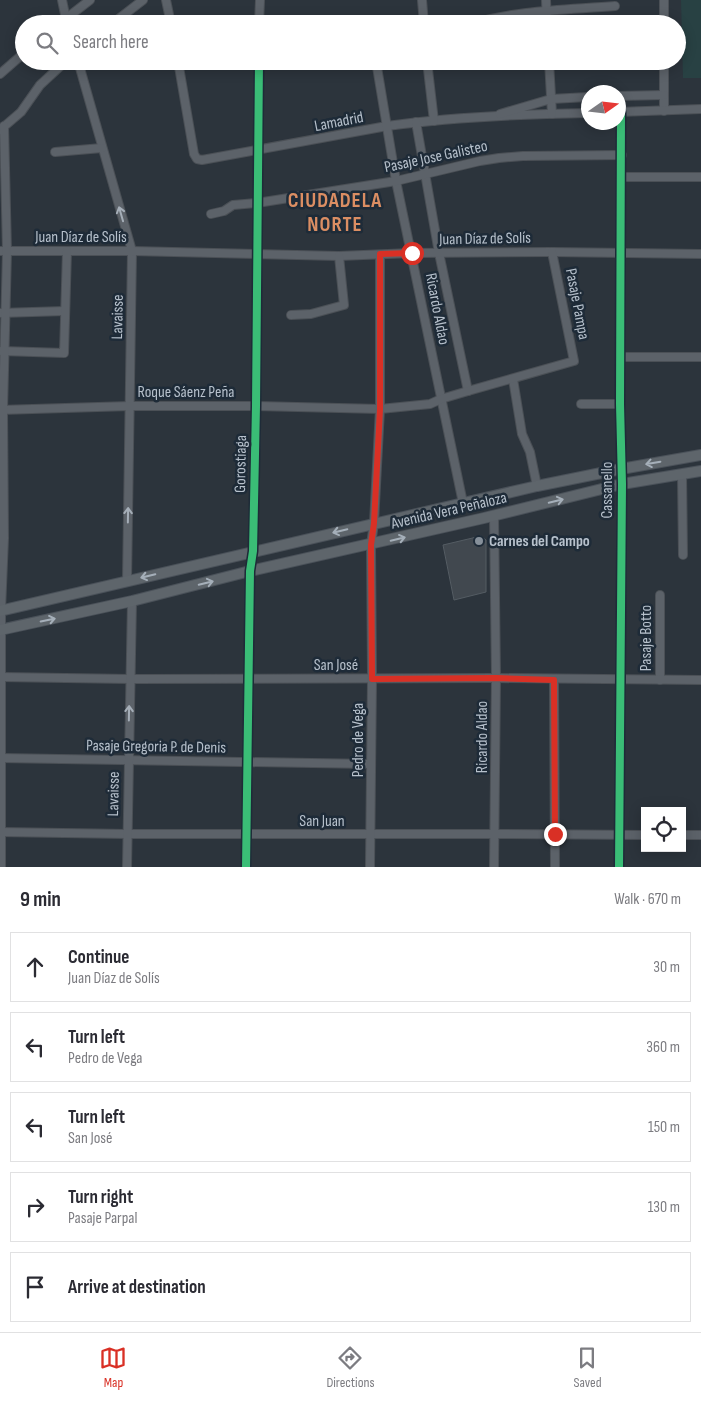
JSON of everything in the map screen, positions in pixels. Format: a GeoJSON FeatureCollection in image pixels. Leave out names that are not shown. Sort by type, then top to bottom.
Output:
{"type":"FeatureCollection","features":[{"type":"Feature","properties":{"kind":"main road","name":"Avenida Vera Peñaloza"},"geometry":{"type":"LineString","coordinates":[[1,610],[537,486],[622,468],[701,455]]}},
{"type":"Feature","properties":{"kind":"main road","name":"Avenida Vera Peñaloza"},"geometry":{"type":"LineString","coordinates":[[1,630],[132,601],[250,571],[371,545],[622,484],[701,471]]}},
{"type":"Feature","properties":{"kind":"street"},"geometry":{"type":"LineString","coordinates":[[62,0],[65,15]]}},
{"type":"Feature","properties":{"kind":"street"},"geometry":{"type":"LineString","coordinates":[[73,15],[90,0]]}},
{"type":"Feature","properties":{"kind":"street"},"geometry":{"type":"LineString","coordinates":[[124,15],[143,0]]}},
{"type":"Feature","properties":{"kind":"street"},"geometry":{"type":"LineString","coordinates":[[166,0],[169,15]]}},
{"type":"Feature","properties":{"kind":"street"},"geometry":{"type":"LineString","coordinates":[[259,15],[260,0]]}},
{"type":"Feature","properties":{"kind":"street"},"geometry":{"type":"LineString","coordinates":[[422,0],[423,15]]}},
{"type":"Feature","properties":{"kind":"street"},"geometry":{"type":"LineString","coordinates":[[546,0],[546,15]]}},
{"type":"Feature","properties":{"kind":"street"},"geometry":{"type":"LineString","coordinates":[[664,0],[664,15]]}},
{"type":"Feature","properties":{"kind":"street"},"geometry":{"type":"LineString","coordinates":[[505,15],[522,12],[615,6]]}},
{"type":"Feature","properties":{"kind":"street"},"geometry":{"type":"LineString","coordinates":[[0,74],[15,61]]}},
{"type":"Feature","properties":{"kind":"street"},"geometry":{"type":"LineString","coordinates":[[1,867],[2,128],[21,112],[40,85],[56,70]]}},
{"type":"Feature","properties":{"kind":"street","name":"Lavaisse"},"geometry":{"type":"LineString","coordinates":[[80,70],[132,251],[127,582]]}},
{"type":"Feature","properties":{"kind":"street","name":"Lamadrid"},"geometry":{"type":"LineString","coordinates":[[180,70],[194,154],[197,159],[202,160],[416,122],[581,113]]}},
{"type":"Feature","properties":{"kind":"street","name":"Gorostiaga"},"geometry":{"type":"LineString","coordinates":[[246,867],[247,679],[250,571],[253,551],[256,406],[259,70]]}},
{"type":"Feature","properties":{"kind":"street","name":"Ricardo Aldao"},"geometry":{"type":"LineString","coordinates":[[378,70],[396,181],[463,503]]}},
{"type":"Feature","properties":{"kind":"street"},"geometry":{"type":"LineString","coordinates":[[428,70],[434,121]]}},
{"type":"Feature","properties":{"kind":"street"},"geometry":{"type":"LineString","coordinates":[[549,70],[552,114]]}},
{"type":"Feature","properties":{"kind":"street"},"geometry":{"type":"LineString","coordinates":[[664,70],[664,111]]}},
{"type":"Feature","properties":{"kind":"street"},"geometry":{"type":"LineString","coordinates":[[626,96],[664,95]]}},
{"type":"Feature","properties":{"kind":"street","name":"Lamadrid"},"geometry":{"type":"LineString","coordinates":[[487,118],[551,99],[581,98]]}},
{"type":"Feature","properties":{"kind":"street"},"geometry":{"type":"LineString","coordinates":[[626,112],[701,109]]}},
{"type":"Feature","properties":{"kind":"street"},"geometry":{"type":"LineString","coordinates":[[416,122],[438,253],[468,391]]}},
{"type":"Feature","properties":{"kind":"street","name":"Cassanello"},"geometry":{"type":"LineString","coordinates":[[619,867],[622,484],[620,404],[621,130]]}},
{"type":"Feature","properties":{"kind":"street"},"geometry":{"type":"LineString","coordinates":[[55,152],[102,148]]}},
{"type":"Feature","properties":{"kind":"street","name":"Pasaje Jose Galisteo"},"geometry":{"type":"LineString","coordinates":[[211,214],[224,211],[233,204],[257,203],[396,181],[500,158],[622,155]]}},
{"type":"Feature","properties":{"kind":"street"},"geometry":{"type":"LineString","coordinates":[[622,177],[701,177]]}},
{"type":"Feature","properties":{"kind":"street","name":"Juan Díaz de Solís"},"geometry":{"type":"LineString","coordinates":[[3,251],[132,251],[339,256],[412,253],[552,252],[701,254]]}},
{"type":"Feature","properties":{"kind":"street"},"geometry":{"type":"LineString","coordinates":[[2,351],[64,353],[66,251]]}},
{"type":"Feature","properties":{"kind":"street","name":"Pasaje Pampa"},"geometry":{"type":"LineString","coordinates":[[552,252],[574,361]]}},
{"type":"Feature","properties":{"kind":"street","name":"Pedro de Vega"},"geometry":{"type":"LineString","coordinates":[[370,867],[371,545],[374,523],[380,409],[380,254]]}},
{"type":"Feature","properties":{"kind":"street"},"geometry":{"type":"LineString","coordinates":[[291,315],[311,314],[344,305],[339,256]]}},
{"type":"Feature","properties":{"kind":"street"},"geometry":{"type":"LineString","coordinates":[[3,313],[65,311]]}},
{"type":"Feature","properties":{"kind":"street"},"geometry":{"type":"LineString","coordinates":[[620,357],[701,357]]}},
{"type":"Feature","properties":{"kind":"street","name":"Roque Sáenz Peña"},"geometry":{"type":"LineString","coordinates":[[2,410],[130,406],[256,406],[380,409],[430,404],[441,399],[574,361]]}},
{"type":"Feature","properties":{"kind":"street"},"geometry":{"type":"LineString","coordinates":[[514,379],[522,434],[530,452],[537,486]]}},
{"type":"Feature","properties":{"kind":"street"},"geometry":{"type":"LineString","coordinates":[[581,404],[620,404]]}},
{"type":"Feature","properties":{"kind":"street"},"geometry":{"type":"LineString","coordinates":[[682,474],[682,555]]}},
{"type":"Feature","properties":{"kind":"street","name":"Ricardo Aldao"},"geometry":{"type":"LineString","coordinates":[[494,516],[496,678],[494,867]]}},
{"type":"Feature","properties":{"kind":"street","name":"Pasaje Botto"},"geometry":{"type":"LineString","coordinates":[[660,596],[660,680]]}},
{"type":"Feature","properties":{"kind":"street","name":"Lavaisse"},"geometry":{"type":"LineString","coordinates":[[127,867],[132,601]]}},
{"type":"Feature","properties":{"kind":"street","name":"San José"},"geometry":{"type":"LineString","coordinates":[[1,677],[701,680]]}},
{"type":"Feature","properties":{"kind":"street"},"geometry":{"type":"LineString","coordinates":[[554,680],[555,867]]}},
{"type":"Feature","properties":{"kind":"street","name":"Pasaje Gregoria P. de Denis"},"geometry":{"type":"LineString","coordinates":[[1,758],[371,764]]}},
{"type":"Feature","properties":{"kind":"street","name":"San Juan"},"geometry":{"type":"LineString","coordinates":[[1,832],[246,835],[641,835]]}},
{"type":"Feature","properties":{"kind":"street"},"geometry":{"type":"LineString","coordinates":[[686,835],[701,835]]}},
{"type":"Feature","properties":{"kind":"green space"},"geometry":{"type":"Polygon","coordinates":[[[681,0],[701,0],[701,78],[683,78],[683,70],[686,70],[686,15],[681,15],[681,0]]]}},
{"type":"Feature","properties":{"kind":"building"},"geometry":{"type":"Polygon","coordinates":[[[481,536],[486,540],[486,592],[454,600],[443,545],[481,536]]]}},
{"type":"Feature","properties":{"kind":"cycle path"},"geometry":{"type":"LineString","coordinates":[[246,867],[250,571],[253,551],[256,406],[259,70]]}},
{"type":"Feature","properties":{"kind":"cycle path"},"geometry":{"type":"LineString","coordinates":[[619,867],[622,484],[620,404],[621,130]]}},
{"type":"Feature","properties":{"kind":"place","name":"Carnes del Campo"},"geometry":{"type":"Point","coordinates":[479,541]}},
{"type":"Feature","properties":{"kind":"district","name":"CIUDADELA NORTE"},"geometry":{"type":"Point","coordinates":[335,212]}},
{"type":"Feature","properties":{"kind":"route"},"geometry":{"type":"LineString","coordinates":[[412,253],[380,254],[380,409],[374,523],[371,545],[372,679],[496,678],[554,680],[555,834]]}}]}
